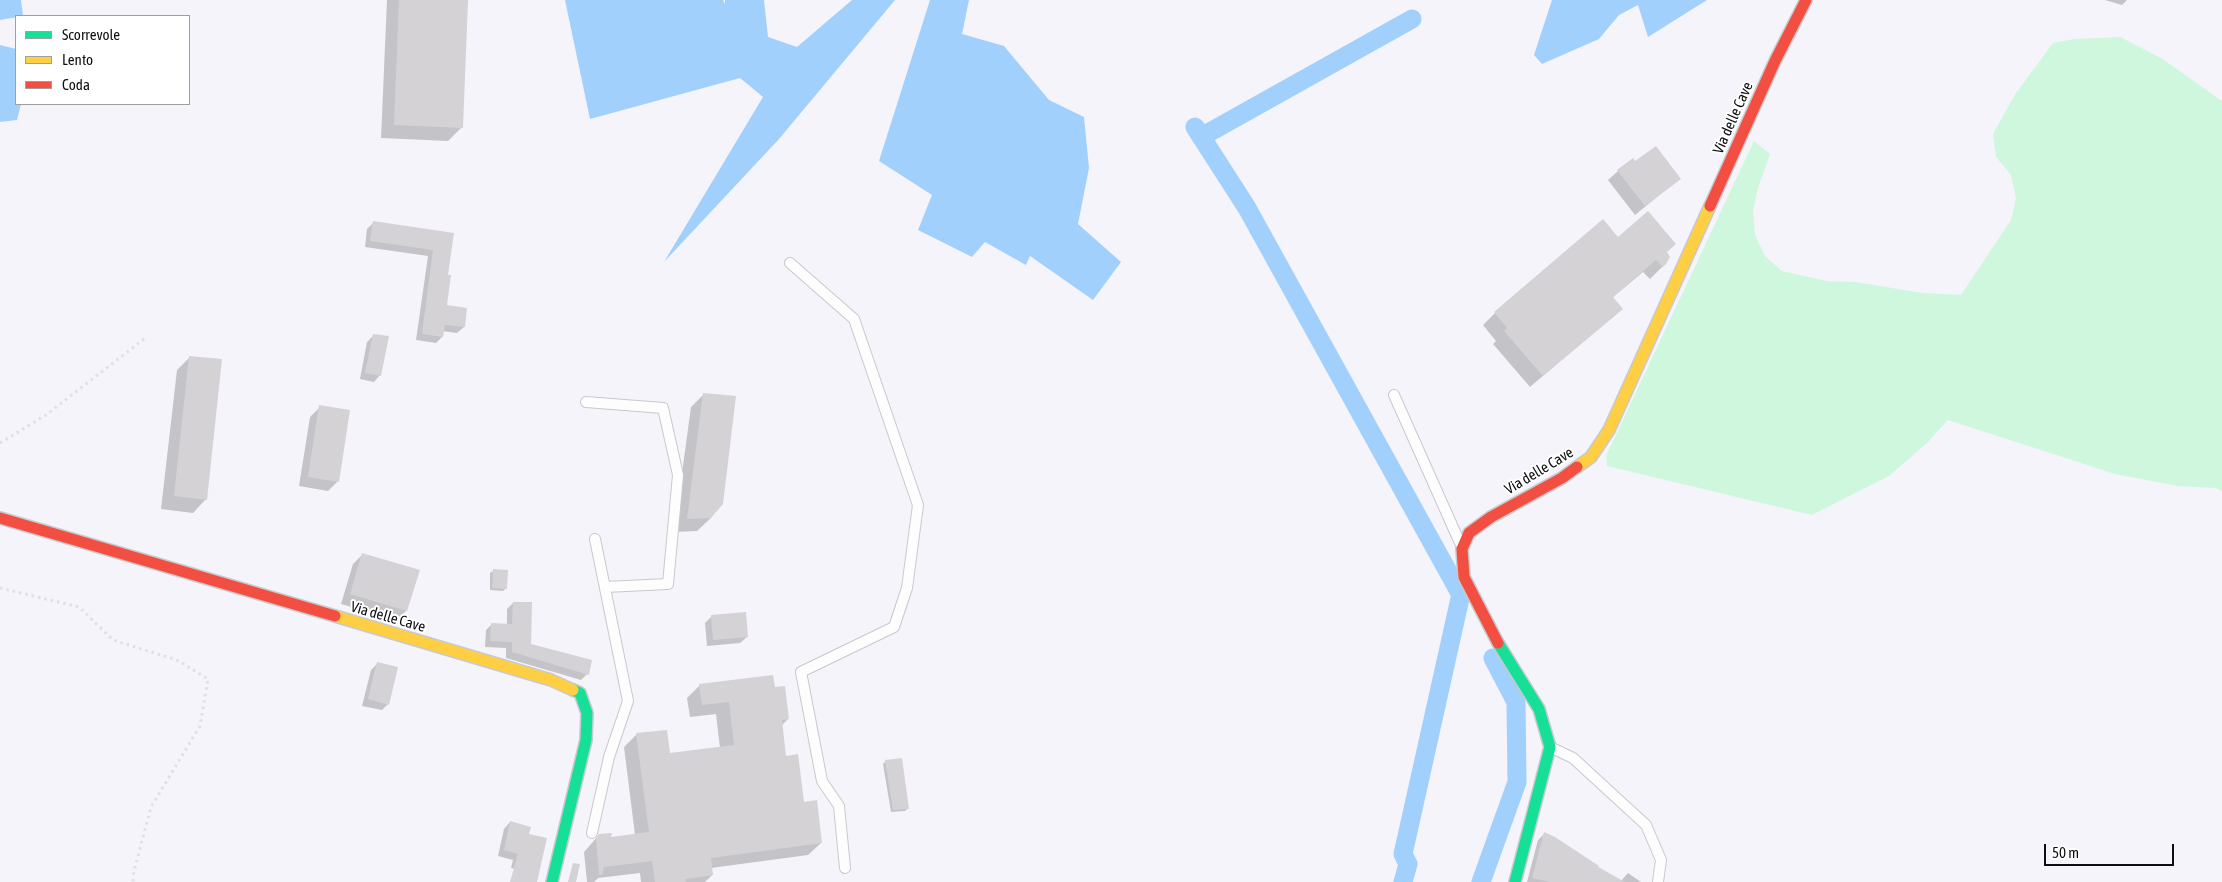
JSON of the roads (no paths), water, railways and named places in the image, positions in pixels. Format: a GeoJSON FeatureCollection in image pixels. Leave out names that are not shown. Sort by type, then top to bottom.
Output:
{"type":"FeatureCollection","features":[{"type":"Feature","properties":{"kind":"street","name":"Via delle Cave"},"geometry":{"type":"LineString","coordinates":[[1462,549],[1469,533],[1491,516],[1562,478],[1591,457],[1609,430],[1774,61],[1806,0]]}},
{"type":"Feature","properties":{"kind":"street","name":"Via delle Cave"},"geometry":{"type":"LineString","coordinates":[[0,518],[551,680],[580,693],[587,713],[586,740],[552,882]]}},
{"type":"Feature","properties":{"kind":"street"},"geometry":{"type":"LineString","coordinates":[[1462,549],[1464,576],[1501,648],[1539,709],[1550,747],[1516,882]]}},
{"type":"Feature","properties":{"kind":"lane"},"geometry":{"type":"LineString","coordinates":[[790,263],[854,319],[918,505],[906,588],[894,627],[801,672],[822,781],[839,806],[845,868]]}},
{"type":"Feature","properties":{"kind":"lane"},"geometry":{"type":"LineString","coordinates":[[1394,395],[1462,549]]}},
{"type":"Feature","properties":{"kind":"lane"},"geometry":{"type":"LineString","coordinates":[[586,402],[663,408],[678,475],[668,584],[605,587]]}},
{"type":"Feature","properties":{"kind":"lane"},"geometry":{"type":"LineString","coordinates":[[592,833],[609,758],[628,701],[595,539]]}},
{"type":"Feature","properties":{"kind":"lane"},"geometry":{"type":"LineString","coordinates":[[1550,747],[1573,758],[1646,825],[1661,860],[1658,882]]}},
{"type":"Feature","properties":{"kind":"water"},"geometry":{"type":"Polygon","coordinates":[[[0,0],[21,0],[23,15],[15,15],[15,17],[0,20],[0,0]]]}},
{"type":"Feature","properties":{"kind":"water"},"geometry":{"type":"Polygon","coordinates":[[[565,0],[723,0],[725,4],[725,0],[764,0],[768,37],[797,47],[852,0],[895,0],[779,139],[664,262],[763,97],[740,78],[590,119],[565,0]]]}},
{"type":"Feature","properties":{"kind":"water"},"geometry":{"type":"Polygon","coordinates":[[[930,0],[969,0],[962,34],[1004,46],[1049,100],[1084,117],[1089,168],[1078,224],[1121,262],[1093,300],[1030,256],[1026,265],[985,242],[972,257],[918,230],[932,195],[879,161],[930,0]]]}},
{"type":"Feature","properties":{"kind":"water"},"geometry":{"type":"Polygon","coordinates":[[[1552,0],[1707,0],[1648,37],[1638,5],[1619,15],[1599,39],[1542,64],[1534,55],[1552,0]]]}},
{"type":"Feature","properties":{"kind":"water"},"geometry":{"type":"Polygon","coordinates":[[[0,45],[15,49],[15,105],[21,105],[17,120],[0,122],[0,45]]]}},
{"type":"Feature","properties":{"kind":"waterway"},"geometry":{"type":"LineString","coordinates":[[1201,137],[1412,19]]}},
{"type":"Feature","properties":{"kind":"waterway"},"geometry":{"type":"LineString","coordinates":[[1195,127],[1247,208],[1461,595]]}},
{"type":"Feature","properties":{"kind":"waterway"},"geometry":{"type":"LineString","coordinates":[[1403,882],[1408,864],[1403,854],[1461,594]]}},
{"type":"Feature","properties":{"kind":"waterway"},"geometry":{"type":"LineString","coordinates":[[1481,882],[1517,782],[1516,702],[1493,658]]}}]}
